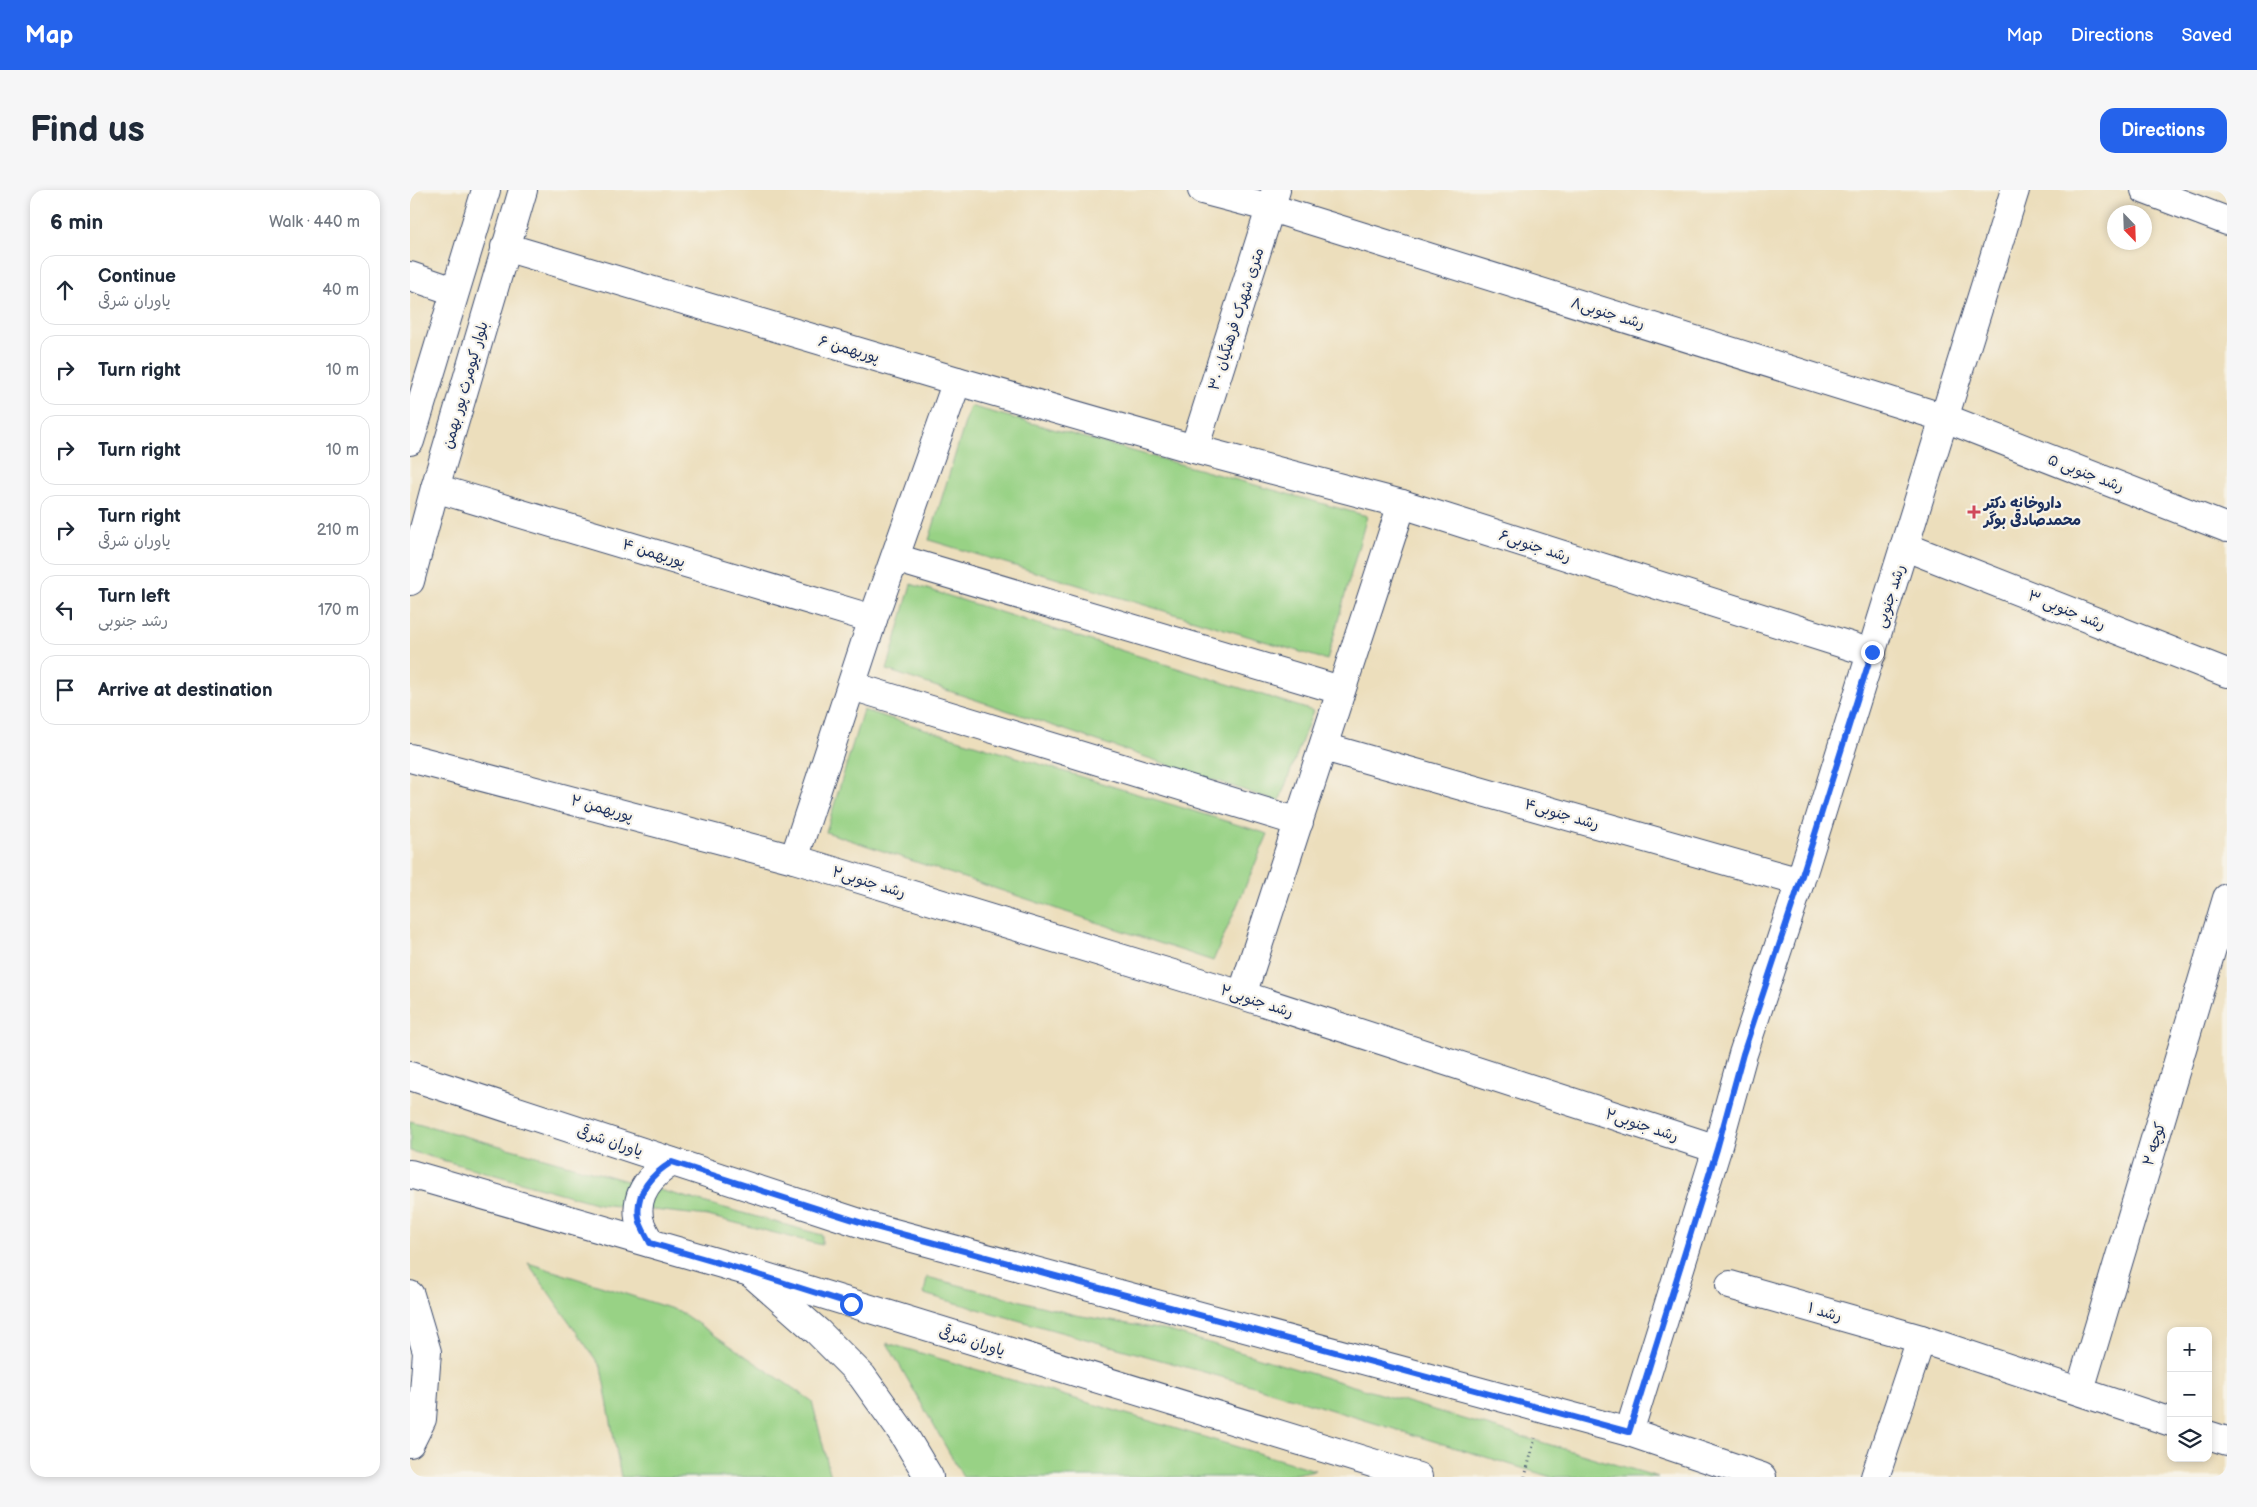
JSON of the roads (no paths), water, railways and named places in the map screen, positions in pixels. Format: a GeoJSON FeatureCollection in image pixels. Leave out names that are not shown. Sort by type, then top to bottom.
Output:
{"type":"FeatureCollection","features":[{"type":"Feature","properties":{"kind":"main road"},"geometry":{"type":"LineString","coordinates":[[410,441],[486,190]]}},
{"type":"Feature","properties":{"kind":"main road","name":"بلوار کیومرث پور بهمن"},"geometry":{"type":"LineString","coordinates":[[410,581],[435,488],[522,190]]}},
{"type":"Feature","properties":{"kind":"main road","name":"رشد جنوبی۸"},"geometry":{"type":"LineString","coordinates":[[1202,190],[1274,199],[1946,418]]}},
{"type":"Feature","properties":{"kind":"main road"},"geometry":{"type":"LineString","coordinates":[[2145,190],[2227,221]]}},
{"type":"Feature","properties":{"kind":"main road","name":"رشد جنوبی"},"geometry":{"type":"LineString","coordinates":[[1629,1432],[1717,1149],[1743,1054],[1800,882],[1946,418],[2012,191]]}},
{"type":"Feature","properties":{"kind":"main road","name":"۳۰ متری شهرک فرهنگیان"},"geometry":{"type":"LineString","coordinates":[[1194,448],[1274,199]]}},
{"type":"Feature","properties":{"kind":"main road","name":"پوربهمن ۶"},"geometry":{"type":"LineString","coordinates":[[504,248],[957,381],[1194,448]]}},
{"type":"Feature","properties":{"kind":"main road"},"geometry":{"type":"LineString","coordinates":[[410,276],[454,291]]}},
{"type":"Feature","properties":{"kind":"main road"},"geometry":{"type":"LineString","coordinates":[[794,859],[873,619],[957,381]]}},
{"type":"Feature","properties":{"kind":"main road","name":"رشد جنوبی ۵"},"geometry":{"type":"LineString","coordinates":[[1946,418],[2227,528]]}},
{"type":"Feature","properties":{"kind":"main road","name":"رشد جنوبی۶"},"geometry":{"type":"LineString","coordinates":[[1194,448],[1402,504],[1872,652]]}},
{"type":"Feature","properties":{"kind":"main road","name":"پوربهمن ۴"},"geometry":{"type":"LineString","coordinates":[[435,488],[873,619]]}},
{"type":"Feature","properties":{"kind":"main road"},"geometry":{"type":"LineString","coordinates":[[1242,995],[1402,504]]}},
{"type":"Feature","properties":{"kind":"main road","name":"رشد جنوبی ۳"},"geometry":{"type":"LineString","coordinates":[[1906,546],[2227,674]]}},
{"type":"Feature","properties":{"kind":"main road"},"geometry":{"type":"LineString","coordinates":[[895,558],[1340,690]]}},
{"type":"Feature","properties":{"kind":"main road"},"geometry":{"type":"LineString","coordinates":[[852,686],[1299,822]]}},
{"type":"Feature","properties":{"kind":"main road","name":"رشد جنوبی۴"},"geometry":{"type":"LineString","coordinates":[[1324,747],[1800,882]]}},
{"type":"Feature","properties":{"kind":"main road","name":"پوربهمن ۲"},"geometry":{"type":"LineString","coordinates":[[410,758],[794,859]]}},
{"type":"Feature","properties":{"kind":"main road","name":"رشد جنوبی۲"},"geometry":{"type":"LineString","coordinates":[[794,859],[1242,995],[1717,1149]]}},
{"type":"Feature","properties":{"kind":"main road","name":"کوچه ۲"},"geometry":{"type":"LineString","coordinates":[[2080,1390],[2227,898]]}},
{"type":"Feature","properties":{"kind":"main road","name":"یاوران شرقی"},"geometry":{"type":"LineString","coordinates":[[410,1076],[872,1226],[1629,1432],[1762,1477]]}},
{"type":"Feature","properties":{"kind":"main road"},"geometry":{"type":"LineString","coordinates":[[650,1243],[639,1219],[640,1196],[655,1173],[672,1162]]}},
{"type":"Feature","properties":{"kind":"main road","name":"یاوران شرقی"},"geometry":{"type":"LineString","coordinates":[[410,1174],[750,1272],[1418,1477]]}},
{"type":"Feature","properties":{"kind":"main road"},"geometry":{"type":"LineString","coordinates":[[750,1272],[818,1332],[862,1376],[902,1432],[929,1477]]}},
{"type":"Feature","properties":{"kind":"main road","name":"رشد ۱"},"geometry":{"type":"LineString","coordinates":[[1730,1286],[1921,1339],[2080,1390],[2167,1421]]}},
{"type":"Feature","properties":{"kind":"main road"},"geometry":{"type":"LineString","coordinates":[[410,1295],[427,1352],[422,1419],[410,1443]]}},
{"type":"Feature","properties":{"kind":"main road"},"geometry":{"type":"LineString","coordinates":[[1876,1477],[1921,1339]]}},
{"type":"Feature","properties":{"kind":"main road"},"geometry":{"type":"LineString","coordinates":[[2212,1435],[2227,1441]]}},
{"type":"Feature","properties":{"kind":"place","name":"داروخانه دکتر محمدصادقی بوگر"},"geometry":{"type":"Point","coordinates":[1974,512]}}]}
